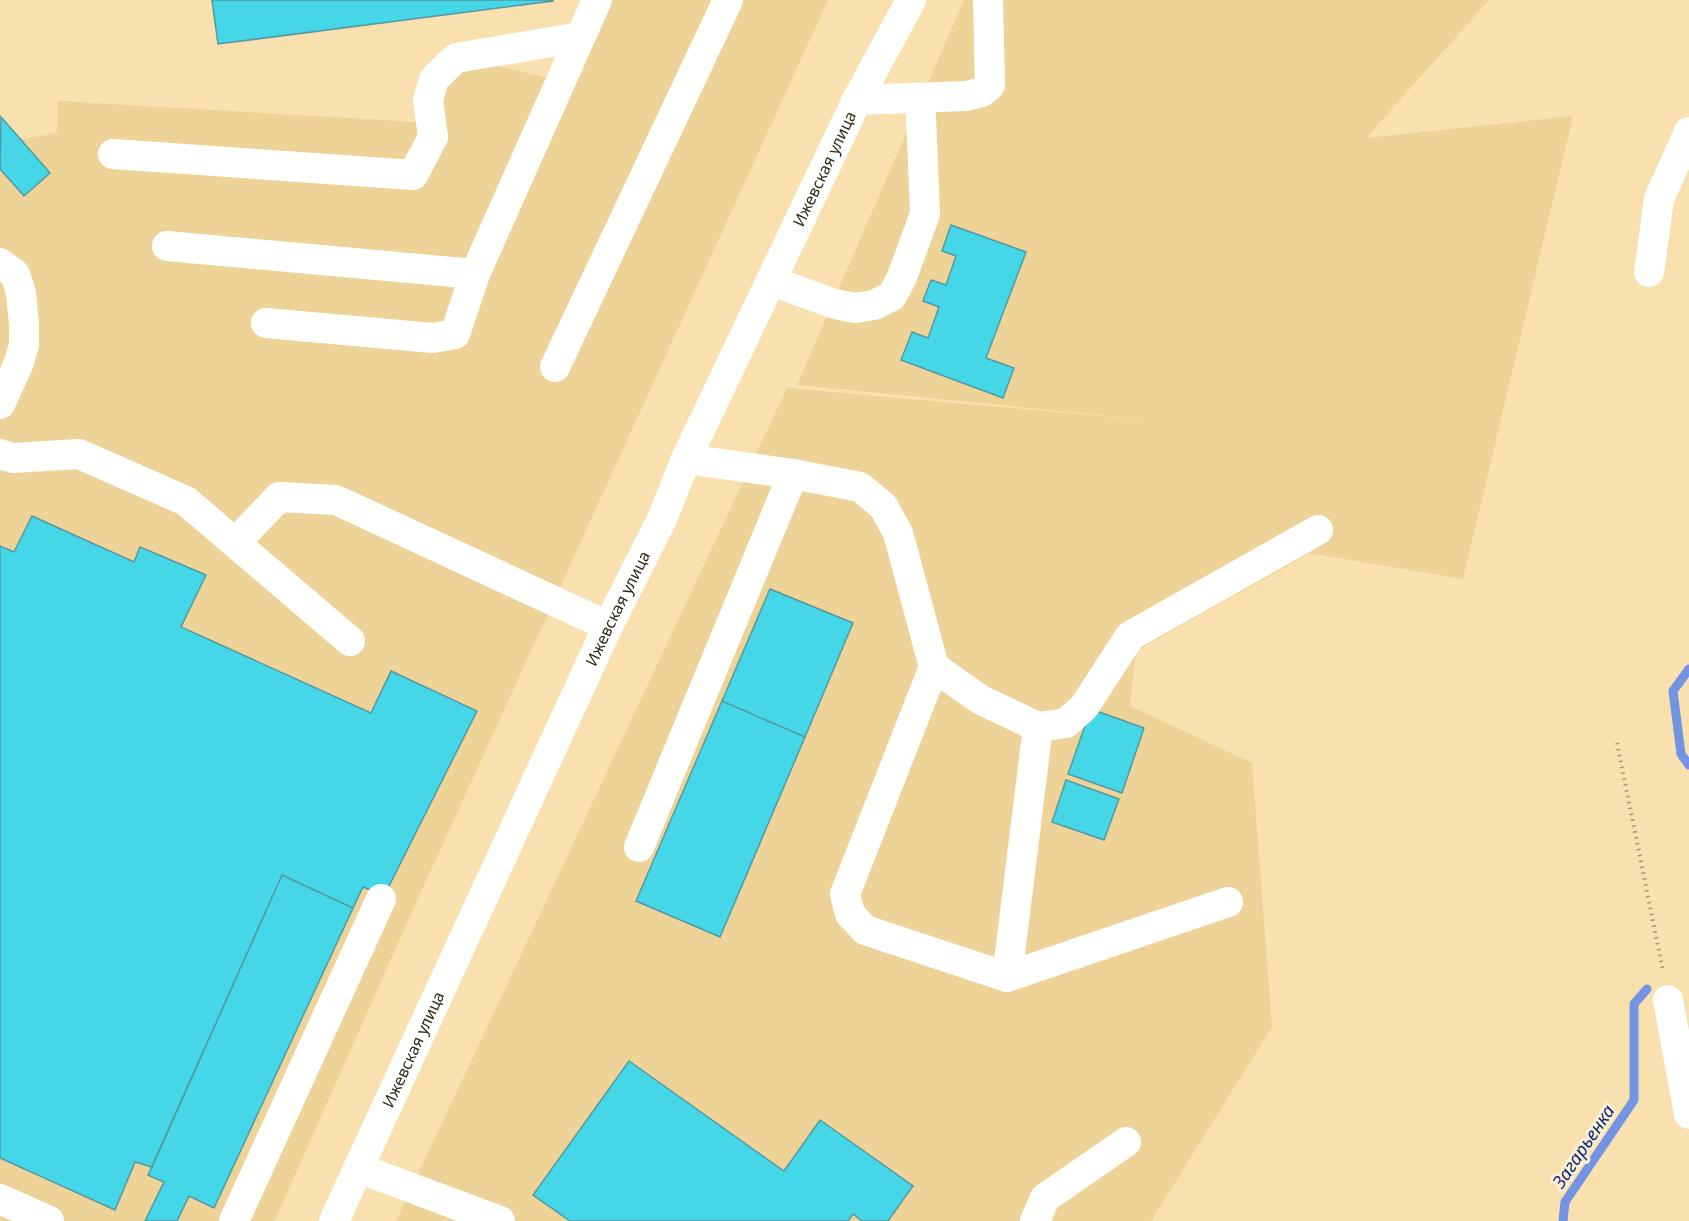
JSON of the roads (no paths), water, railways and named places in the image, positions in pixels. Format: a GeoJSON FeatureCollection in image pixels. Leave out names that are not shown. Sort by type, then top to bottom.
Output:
{"type":"FeatureCollection","features":[{"type":"Feature","properties":{"kind":"street"},"geometry":{"type":"LineString","coordinates":[[266,323],[433,338],[455,334],[476,274],[597,0]]}},
{"type":"Feature","properties":{"kind":"street"},"geometry":{"type":"LineString","coordinates":[[555,367],[728,0]]}},
{"type":"Feature","properties":{"kind":"street","name":"Ижевская улица"},"geometry":{"type":"LineString","coordinates":[[334,1221],[608,626],[662,519],[686,459],[857,100],[911,0]]}},
{"type":"Feature","properties":{"kind":"street"},"geometry":{"type":"LineString","coordinates":[[857,100],[966,96],[982,92],[990,85],[991,78],[988,0]]}},
{"type":"Feature","properties":{"kind":"street"},"geometry":{"type":"LineString","coordinates":[[113,154],[413,175],[433,137],[428,100],[434,79],[456,58],[580,37]]}},
{"type":"Feature","properties":{"kind":"street"},"geometry":{"type":"LineString","coordinates":[[771,281],[835,304],[855,308],[874,305],[892,296],[902,277],[925,214],[921,116]]}},
{"type":"Feature","properties":{"kind":"street"},"geometry":{"type":"LineString","coordinates":[[1649,272],[1659,199],[1689,132]]}},
{"type":"Feature","properties":{"kind":"street"},"geometry":{"type":"LineString","coordinates":[[167,246],[476,274]]}},
{"type":"Feature","properties":{"kind":"street"},"geometry":{"type":"LineString","coordinates":[[0,263],[15,274],[21,293],[24,324],[24,345],[18,365],[0,404]]}},
{"type":"Feature","properties":{"kind":"street"},"geometry":{"type":"LineString","coordinates":[[0,454],[13,458],[79,454],[186,501],[350,641]]}},
{"type":"Feature","properties":{"kind":"street"},"geometry":{"type":"LineString","coordinates":[[686,459],[794,474],[860,487],[883,506],[898,533],[934,667],[845,894],[850,915],[865,930],[1007,977],[1228,902]]}},
{"type":"Feature","properties":{"kind":"street"},"geometry":{"type":"LineString","coordinates":[[639,848],[794,474]]}},
{"type":"Feature","properties":{"kind":"street"},"geometry":{"type":"LineString","coordinates":[[235,543],[279,497],[336,500],[608,626]]}},
{"type":"Feature","properties":{"kind":"street"},"geometry":{"type":"LineString","coordinates":[[934,667],[981,700],[1038,727],[1066,723],[1084,707],[1130,636],[1318,530]]}},
{"type":"Feature","properties":{"kind":"street"},"geometry":{"type":"LineString","coordinates":[[1007,977],[1038,727]]}},
{"type":"Feature","properties":{"kind":"street"},"geometry":{"type":"LineString","coordinates":[[234,1221],[381,899]]}},
{"type":"Feature","properties":{"kind":"street"},"geometry":{"type":"LineString","coordinates":[[1668,1000],[1689,1114]]}},
{"type":"Feature","properties":{"kind":"street"},"geometry":{"type":"LineString","coordinates":[[1035,1221],[1045,1198],[1126,1142]]}},
{"type":"Feature","properties":{"kind":"street"},"geometry":{"type":"LineString","coordinates":[[358,1168],[500,1221]]}},
{"type":"Feature","properties":{"kind":"street"},"geometry":{"type":"LineString","coordinates":[[0,1199],[49,1221]]}},
{"type":"Feature","properties":{"kind":"waterway","name":"Загарьенка"},"geometry":{"type":"LineString","coordinates":[[1689,669],[1673,691],[1681,754],[1689,765]]}},
{"type":"Feature","properties":{"kind":"waterway","name":"Загарьенка"},"geometry":{"type":"LineString","coordinates":[[1563,1221],[1565,1202],[1634,1100],[1634,1004],[1647,989]]}}]}
